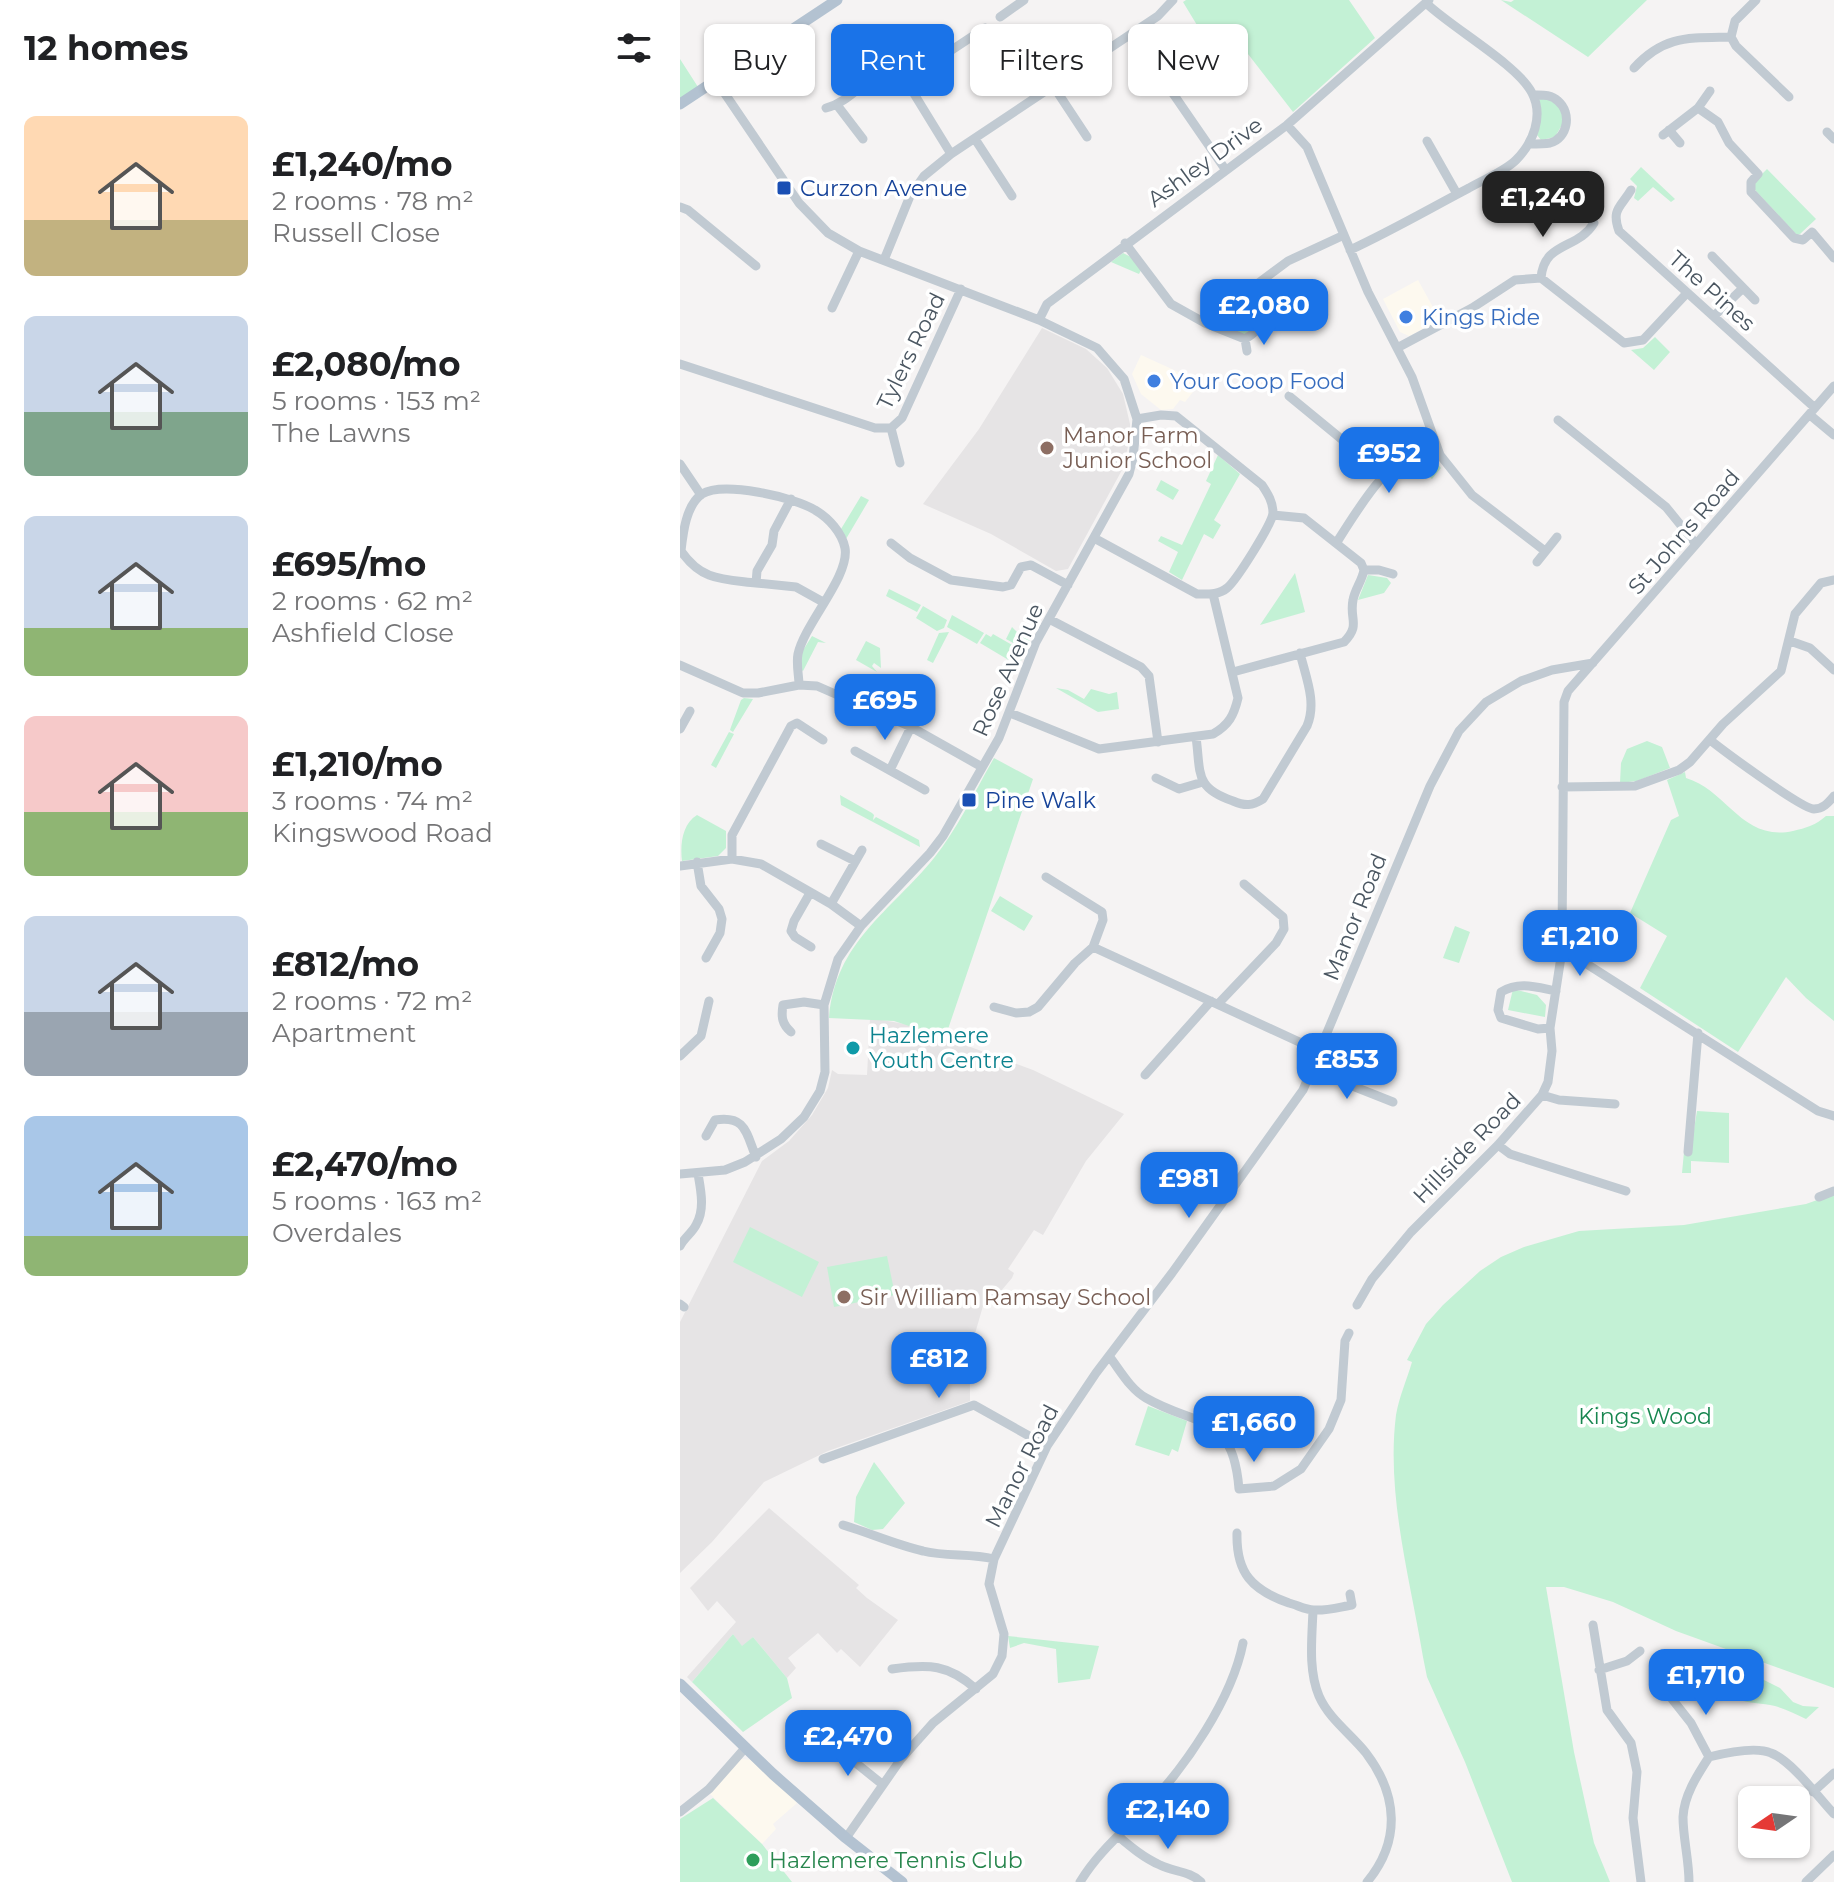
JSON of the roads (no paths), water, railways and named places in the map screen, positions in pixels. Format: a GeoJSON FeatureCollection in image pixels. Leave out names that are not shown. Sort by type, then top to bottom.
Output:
{"type":"FeatureCollection","features":[{"type":"Feature","properties":{"kind":"main road"},"geometry":{"type":"LineString","coordinates":[[802,24],[837,0]]}},
{"type":"Feature","properties":{"kind":"main road"},"geometry":{"type":"LineString","coordinates":[[680,104],[704,90]]}},
{"type":"Feature","properties":{"kind":"main road"},"geometry":{"type":"LineString","coordinates":[[680,1684],[846,1838],[896,1880]]}},
{"type":"Feature","properties":{"kind":"street"},"geometry":{"type":"LineString","coordinates":[[1000,17],[1024,0]]}},
{"type":"Feature","properties":{"kind":"street"},"geometry":{"type":"LineString","coordinates":[[1146,24],[1173,0]]}},
{"type":"Feature","properties":{"kind":"street"},"geometry":{"type":"LineString","coordinates":[[1756,0],[1735,21],[1731,37],[1736,46],[1789,97]]}},
{"type":"Feature","properties":{"kind":"street"},"geometry":{"type":"LineString","coordinates":[[1350,250],[1393,230],[1514,163],[1530,144],[1535,130],[1537,110],[1533,95],[1519,75],[1444,20],[1428,2]]}},
{"type":"Feature","properties":{"kind":"street","name":"Ashley Drive"},"geometry":{"type":"LineString","coordinates":[[1039,320],[1047,304],[1287,125],[1428,2]]}},
{"type":"Feature","properties":{"kind":"street"},"geometry":{"type":"LineString","coordinates":[[1634,68],[1667,42],[1681,38],[1731,37]]}},
{"type":"Feature","properties":{"kind":"street"},"geometry":{"type":"LineString","coordinates":[[1680,143],[1666,133],[1698,108],[1710,91]]}},
{"type":"Feature","properties":{"kind":"street"},"geometry":{"type":"LineString","coordinates":[[1530,144],[1549,143],[1560,138],[1567,126],[1565,111],[1559,101],[1547,95],[1533,95]]}},
{"type":"Feature","properties":{"kind":"street"},"geometry":{"type":"LineString","coordinates":[[726,96],[799,203],[828,233],[859,251],[884,260],[910,196],[924,176],[951,154],[1040,96]]}},
{"type":"Feature","properties":{"kind":"street"},"geometry":{"type":"LineString","coordinates":[[826,108],[837,105],[848,96]]}},
{"type":"Feature","properties":{"kind":"street"},"geometry":{"type":"LineString","coordinates":[[915,96],[951,154]]}},
{"type":"Feature","properties":{"kind":"street"},"geometry":{"type":"LineString","coordinates":[[1060,96],[1087,137]]}},
{"type":"Feature","properties":{"kind":"street"},"geometry":{"type":"LineString","coordinates":[[1175,96],[1225,169]]}},
{"type":"Feature","properties":{"kind":"street"},"geometry":{"type":"LineString","coordinates":[[837,105],[863,139]]}},
{"type":"Feature","properties":{"kind":"street"},"geometry":{"type":"LineString","coordinates":[[1698,108],[1718,122],[1729,143],[1762,170],[1751,182],[1751,192],[1794,238],[1803,240],[1812,232],[1834,258]]}},
{"type":"Feature","properties":{"kind":"street"},"geometry":{"type":"LineString","coordinates":[[1287,125],[1307,147],[1368,292],[1412,377],[1440,455],[1472,495],[1545,551]]}},
{"type":"Feature","properties":{"kind":"street"},"geometry":{"type":"LineString","coordinates":[[975,139],[1012,196]]}},
{"type":"Feature","properties":{"kind":"street"},"geometry":{"type":"LineString","coordinates":[[1427,141],[1457,194]]}},
{"type":"Feature","properties":{"kind":"street","name":"The Pines"},"geometry":{"type":"LineString","coordinates":[[1631,190],[1618,205],[1616,221],[1619,231],[1714,316],[1834,435]]}},
{"type":"Feature","properties":{"kind":"street"},"geometry":{"type":"LineString","coordinates":[[680,207],[688,210],[756,266]]}},
{"type":"Feature","properties":{"kind":"street"},"geometry":{"type":"LineString","coordinates":[[1541,278],[1542,263],[1547,256],[1574,241],[1594,223]]}},
{"type":"Feature","properties":{"kind":"street"},"geometry":{"type":"LineString","coordinates":[[1205,323],[1288,261],[1344,235]]}},
{"type":"Feature","properties":{"kind":"street"},"geometry":{"type":"LineString","coordinates":[[1125,243],[1171,304],[1205,323],[1245,339]]}},
{"type":"Feature","properties":{"kind":"street"},"geometry":{"type":"LineString","coordinates":[[832,308],[859,251]]}},
{"type":"Feature","properties":{"kind":"street"},"geometry":{"type":"LineString","coordinates":[[1712,256],[1755,300]]}},
{"type":"Feature","properties":{"kind":"street","name":"Rose Avenue"},"geometry":{"type":"LineString","coordinates":[[680,1174],[725,1170],[756,1157],[804,1117],[820,1091],[825,1072],[824,1005],[838,959],[861,926],[930,853],[982,767],[1010,713],[1036,642],[1129,474],[1137,419],[1124,379],[1097,348],[1039,320],[884,260]]}},
{"type":"Feature","properties":{"kind":"street"},"geometry":{"type":"LineString","coordinates":[[1397,348],[1472,308],[1515,280],[1541,278],[1624,343],[1643,340],[1687,293]]}},
{"type":"Feature","properties":{"kind":"street"},"geometry":{"type":"LineString","coordinates":[[1714,316],[1743,288]]}},
{"type":"Feature","properties":{"kind":"street","name":"Tylers Road"},"geometry":{"type":"LineString","coordinates":[[891,428],[902,418],[961,289]]}},
{"type":"Feature","properties":{"kind":"street"},"geometry":{"type":"LineString","coordinates":[[1245,339],[1262,322],[1262,315],[1250,291]]}},
{"type":"Feature","properties":{"kind":"street"},"geometry":{"type":"LineString","coordinates":[[1245,339],[1247,351]]}},
{"type":"Feature","properties":{"kind":"street"},"geometry":{"type":"LineString","coordinates":[[680,364],[862,424],[891,428],[900,463]]}},
{"type":"Feature","properties":{"kind":"street","name":"St Johns Road"},"geometry":{"type":"LineString","coordinates":[[1564,702],[1568,691],[1834,386]]}},
{"type":"Feature","properties":{"kind":"street"},"geometry":{"type":"LineString","coordinates":[[1289,396],[1384,474]]}},
{"type":"Feature","properties":{"kind":"street"},"geometry":{"type":"LineString","coordinates":[[1094,538],[1197,594],[1213,594],[1227,588],[1268,529],[1273,515],[1271,498],[1262,485],[1176,416],[1137,419]]}},
{"type":"Feature","properties":{"kind":"street"},"geometry":{"type":"LineString","coordinates":[[1558,420],[1666,507],[1696,544]]}},
{"type":"Feature","properties":{"kind":"street"},"geometry":{"type":"LineString","coordinates":[[1337,542],[1384,474],[1410,450],[1434,438]]}},
{"type":"Feature","properties":{"kind":"street"},"geometry":{"type":"LineString","coordinates":[[680,464],[701,495]]}},
{"type":"Feature","properties":{"kind":"street"},"geometry":{"type":"LineString","coordinates":[[799,685],[798,655],[823,602],[841,574],[846,555],[838,532],[817,511],[791,499],[715,489],[701,495],[693,503],[681,551],[692,567],[712,576],[796,587],[823,602]]}},
{"type":"Feature","properties":{"kind":"street"},"geometry":{"type":"LineString","coordinates":[[756,583],[757,571],[772,545],[774,531],[791,499]]}},
{"type":"Feature","properties":{"kind":"street"},"geometry":{"type":"LineString","coordinates":[[1233,672],[1344,642],[1355,625],[1353,602],[1362,582],[1364,570],[1361,563],[1304,518],[1273,515]]}},
{"type":"Feature","properties":{"kind":"street"},"geometry":{"type":"LineString","coordinates":[[1537,562],[1557,537]]}},
{"type":"Feature","properties":{"kind":"street"},"geometry":{"type":"LineString","coordinates":[[891,543],[910,558],[951,580],[1003,587],[1011,585],[1021,567],[1031,565],[1068,585]]}},
{"type":"Feature","properties":{"kind":"street"},"geometry":{"type":"LineString","coordinates":[[1364,570],[1393,574]]}},
{"type":"Feature","properties":{"kind":"street"},"geometry":{"type":"LineString","coordinates":[[1562,787],[1635,786],[1679,770],[1690,762],[1723,724],[1781,671],[1795,614],[1821,583],[1834,580]]}},
{"type":"Feature","properties":{"kind":"street"},"geometry":{"type":"LineString","coordinates":[[1010,713],[1099,749],[1196,737],[1224,728],[1234,715],[1238,698],[1213,594]]}},
{"type":"Feature","properties":{"kind":"street"},"geometry":{"type":"LineString","coordinates":[[1049,619],[1141,667],[1149,676],[1158,742]]}},
{"type":"Feature","properties":{"kind":"street"},"geometry":{"type":"LineString","coordinates":[[1790,641],[1810,648],[1834,670]]}},
{"type":"Feature","properties":{"kind":"street"},"geometry":{"type":"LineString","coordinates":[[1196,737],[1203,782],[1213,794],[1245,806],[1263,799],[1312,714],[1311,696],[1300,653]]}},
{"type":"Feature","properties":{"kind":"street","name":"Manor Road"},"geometry":{"type":"LineString","coordinates":[[846,1838],[882,1784],[933,1723],[993,1674],[1002,1656],[1004,1634],[989,1584],[994,1559],[1047,1446],[1303,1090],[1407,839],[1441,761],[1459,731],[1486,702],[1521,681],[1552,670],[1593,663]]}},
{"type":"Feature","properties":{"kind":"street"},"geometry":{"type":"LineString","coordinates":[[680,665],[743,693],[799,685],[817,686],[911,727],[982,767]]}},
{"type":"Feature","properties":{"kind":"street","name":"Hillside Road"},"geometry":{"type":"LineString","coordinates":[[1357,1305],[1372,1279],[1411,1232],[1498,1145],[1542,1095],[1548,1082],[1552,1051],[1550,1028],[1561,957],[1565,950],[1562,940],[1564,702]]}},
{"type":"Feature","properties":{"kind":"street"},"geometry":{"type":"LineString","coordinates":[[680,729],[690,711]]}},
{"type":"Feature","properties":{"kind":"street"},"geometry":{"type":"LineString","coordinates":[[732,859],[732,835],[791,726],[797,723],[823,740]]}},
{"type":"Feature","properties":{"kind":"street"},"geometry":{"type":"LineString","coordinates":[[890,770],[911,727]]}},
{"type":"Feature","properties":{"kind":"street"},"geometry":{"type":"LineString","coordinates":[[1710,740],[1779,787],[1800,806],[1813,809],[1825,806],[1834,796]]}},
{"type":"Feature","properties":{"kind":"street"},"geometry":{"type":"LineString","coordinates":[[855,751],[925,790]]}},
{"type":"Feature","properties":{"kind":"street"},"geometry":{"type":"LineString","coordinates":[[1156,778],[1179,789],[1203,782]]}},
{"type":"Feature","properties":{"kind":"street"},"geometry":{"type":"LineString","coordinates":[[821,844],[855,861]]}},
{"type":"Feature","properties":{"kind":"street"},"geometry":{"type":"LineString","coordinates":[[831,904],[862,850]]}},
{"type":"Feature","properties":{"kind":"street"},"geometry":{"type":"LineString","coordinates":[[680,866],[732,859],[761,864],[831,904],[861,926]]}},
{"type":"Feature","properties":{"kind":"street"},"geometry":{"type":"LineString","coordinates":[[697,862],[701,886],[719,909],[722,919],[720,933],[706,958]]}},
{"type":"Feature","properties":{"kind":"street"},"geometry":{"type":"LineString","coordinates":[[994,1007],[1016,1013],[1029,1012],[1038,1007],[1075,963],[1093,947],[1103,920],[1102,912],[1046,877]]}},
{"type":"Feature","properties":{"kind":"street"},"geometry":{"type":"LineString","coordinates":[[1145,1075],[1276,943],[1284,929],[1283,917],[1244,884]]}},
{"type":"Feature","properties":{"kind":"street"},"geometry":{"type":"LineString","coordinates":[[810,893],[791,931],[811,947]]}},
{"type":"Feature","properties":{"kind":"street"},"geometry":{"type":"LineString","coordinates":[[1093,947],[1321,1052]]}},
{"type":"Feature","properties":{"kind":"street"},"geometry":{"type":"LineString","coordinates":[[1565,950],[1818,1111],[1834,1116]]}},
{"type":"Feature","properties":{"kind":"street"},"geometry":{"type":"LineString","coordinates":[[1550,1028],[1538,1029],[1501,1018],[1498,1010],[1501,992],[1510,987],[1523,985],[1556,991]]}},
{"type":"Feature","properties":{"kind":"street"},"geometry":{"type":"LineString","coordinates":[[680,1056],[701,1036],[709,1001]]}},
{"type":"Feature","properties":{"kind":"street"},"geometry":{"type":"LineString","coordinates":[[791,1032],[784,1025],[779,1004],[804,1002],[824,1005]]}},
{"type":"Feature","properties":{"kind":"street"},"geometry":{"type":"LineString","coordinates":[[1688,1152],[1698,1033]]}},
{"type":"Feature","properties":{"kind":"street"},"geometry":{"type":"LineString","coordinates":[[1312,1070],[1393,1102]]}},
{"type":"Feature","properties":{"kind":"street"},"geometry":{"type":"LineString","coordinates":[[1542,1095],[1559,1100],[1615,1104]]}},
{"type":"Feature","properties":{"kind":"street"},"geometry":{"type":"LineString","coordinates":[[706,1136],[715,1120],[731,1117],[741,1123],[756,1157]]}},
{"type":"Feature","properties":{"kind":"street"},"geometry":{"type":"LineString","coordinates":[[1498,1145],[1510,1154],[1626,1191]]}},
{"type":"Feature","properties":{"kind":"street"},"geometry":{"type":"LineString","coordinates":[[680,1246],[697,1225],[701,1211],[698,1174]]}},
{"type":"Feature","properties":{"kind":"street"},"geometry":{"type":"LineString","coordinates":[[1819,1197],[1834,1191]]}},
{"type":"Feature","properties":{"kind":"street"},"geometry":{"type":"LineString","coordinates":[[1109,1356],[1133,1388],[1146,1398],[1210,1424],[1225,1438],[1237,1465],[1239,1489],[1274,1486],[1301,1469],[1329,1429],[1341,1400],[1345,1341],[1349,1333]]}},
{"type":"Feature","properties":{"kind":"street"},"geometry":{"type":"LineString","coordinates":[[823,1459],[974,1405],[1047,1446]]}},
{"type":"Feature","properties":{"kind":"street"},"geometry":{"type":"LineString","coordinates":[[843,1525],[923,1551],[994,1559]]}},
{"type":"Feature","properties":{"kind":"street"},"geometry":{"type":"LineString","coordinates":[[1237,1533],[1241,1568],[1256,1587],[1313,1610],[1352,1605],[1350,1594]]}},
{"type":"Feature","properties":{"kind":"street"},"geometry":{"type":"LineString","coordinates":[[1313,1610],[1313,1672],[1319,1696],[1332,1717],[1367,1754],[1386,1790],[1393,1819],[1388,1848],[1367,1882]]}},
{"type":"Feature","properties":{"kind":"street"},"geometry":{"type":"LineString","coordinates":[[1593,1625],[1607,1710],[1631,1743],[1637,1772],[1633,1818],[1641,1882]]}},
{"type":"Feature","properties":{"kind":"street"},"geometry":{"type":"LineString","coordinates":[[1080,1882],[1093,1860],[1148,1806],[1219,1712],[1241,1658],[1243,1643]]}},
{"type":"Feature","properties":{"kind":"street"},"geometry":{"type":"LineString","coordinates":[[1599,1670],[1627,1661],[1640,1651]]}},
{"type":"Feature","properties":{"kind":"street"},"geometry":{"type":"LineString","coordinates":[[892,1669],[940,1667],[960,1675],[976,1689]]}},
{"type":"Feature","properties":{"kind":"street"},"geometry":{"type":"LineString","coordinates":[[1672,1699],[1691,1723],[1709,1757]]}},
{"type":"Feature","properties":{"kind":"street"},"geometry":{"type":"LineString","coordinates":[[831,1743],[882,1784]]}},
{"type":"Feature","properties":{"kind":"street"},"geometry":{"type":"LineString","coordinates":[[680,1812],[709,1789],[746,1747]]}},
{"type":"Feature","properties":{"kind":"street"},"geometry":{"type":"LineString","coordinates":[[1689,1882],[1683,1815],[1693,1782],[1709,1757],[1735,1751],[1770,1752],[1789,1767],[1834,1814]]}},
{"type":"Feature","properties":{"kind":"street"},"geometry":{"type":"LineString","coordinates":[[1813,1792],[1834,1773]]}},
{"type":"Feature","properties":{"kind":"street"},"geometry":{"type":"LineString","coordinates":[[1118,1836],[1139,1854],[1163,1867],[1194,1875],[1201,1882]]}},
{"type":"Feature","properties":{"kind":"street"},"geometry":{"type":"LineString","coordinates":[[1806,1882],[1834,1855]]}},
{"type":"Feature","properties":{"kind":"place","name":"Curzon Avenue"},"geometry":{"type":"Point","coordinates":[784,188]}},
{"type":"Feature","properties":{"kind":"place","name":"Kings Ride"},"geometry":{"type":"Point","coordinates":[1406,317]}},
{"type":"Feature","properties":{"kind":"place","name":"Your Coop Food"},"geometry":{"type":"Point","coordinates":[1154,381]}},
{"type":"Feature","properties":{"kind":"place","name":"Manor Farm Junior School"},"geometry":{"type":"Point","coordinates":[1047,448]}},
{"type":"Feature","properties":{"kind":"place","name":"Pine Walk"},"geometry":{"type":"Point","coordinates":[969,800]}},
{"type":"Feature","properties":{"kind":"place","name":"Hazlemere Youth Centre"},"geometry":{"type":"Point","coordinates":[853,1048]}},
{"type":"Feature","properties":{"kind":"place","name":"Sir William Ramsay School"},"geometry":{"type":"Point","coordinates":[844,1297]}},
{"type":"Feature","properties":{"kind":"place","name":"Hazlemere Tennis Club"},"geometry":{"type":"Point","coordinates":[753,1860]}},
{"type":"Feature","properties":{"kind":"park label","name":"Kings Wood"},"geometry":{"type":"Point","coordinates":[1645,1416]}}]}
